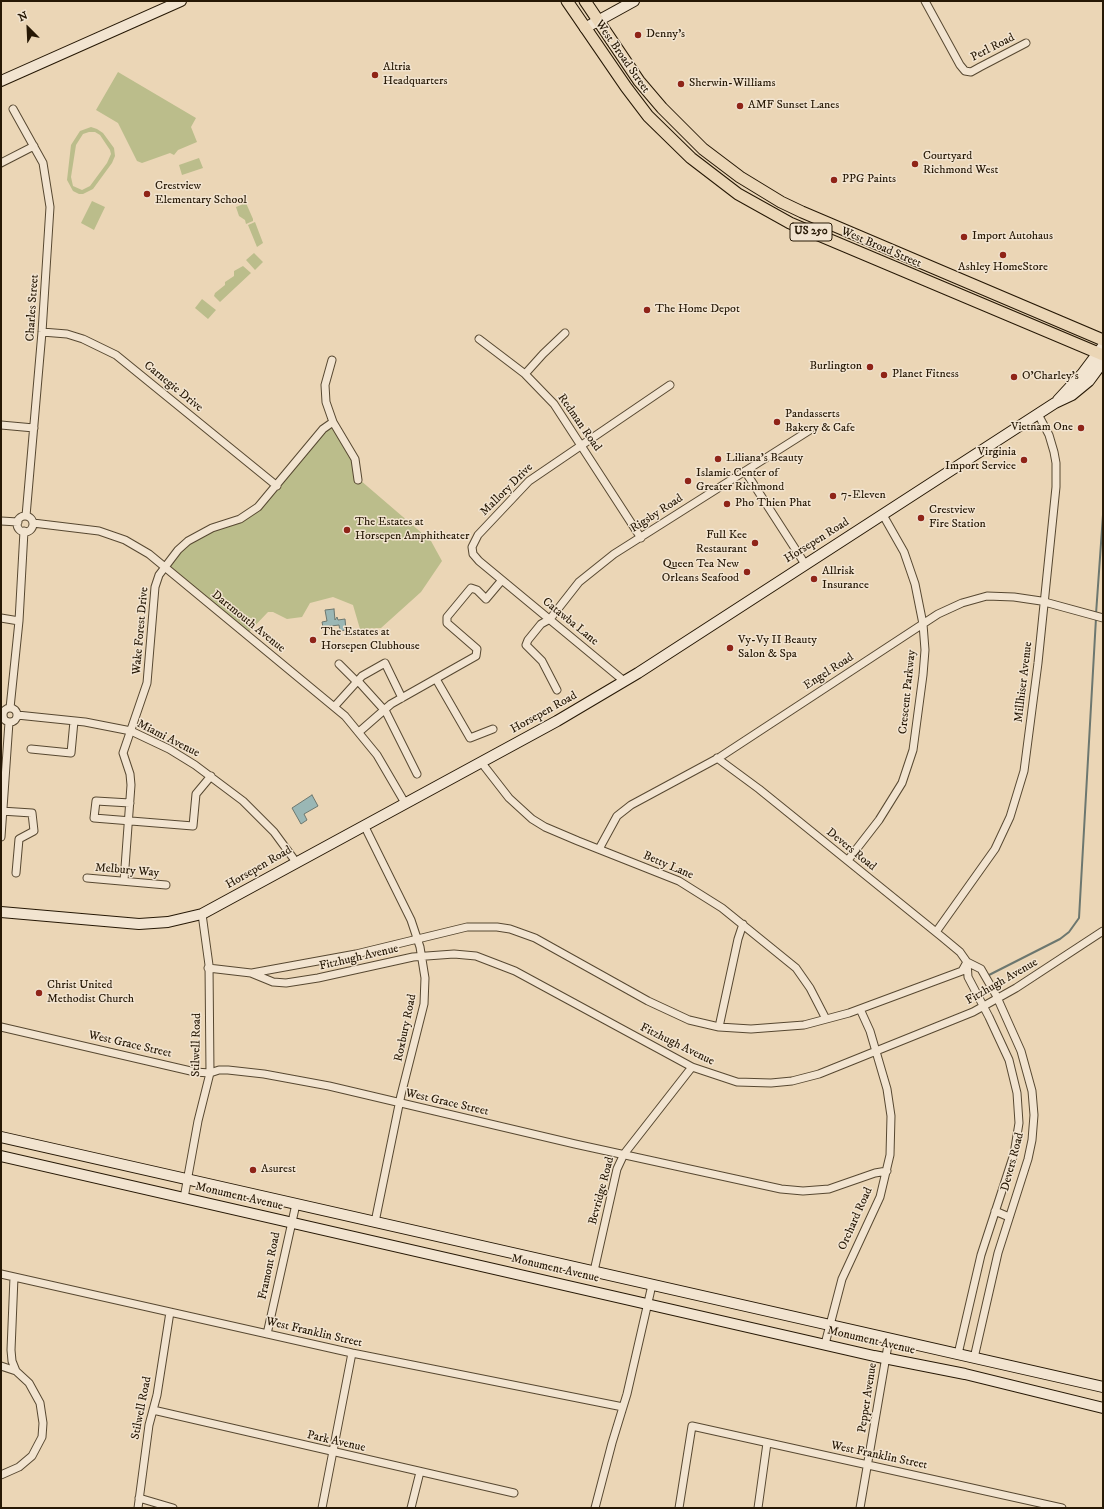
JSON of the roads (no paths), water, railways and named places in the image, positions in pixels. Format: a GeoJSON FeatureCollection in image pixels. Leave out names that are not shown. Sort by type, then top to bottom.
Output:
{"type":"FeatureCollection","features":[{"type":"Feature","properties":{"kind":"main road","name":"West Broad Street"},"geometry":{"type":"LineString","coordinates":[[567,1],[640,107],[664,133],[719,181],[790,223],[1102,354]]}},
{"type":"Feature","properties":{"kind":"main road","name":"West Broad Street"},"geometry":{"type":"LineString","coordinates":[[585,1],[650,95],[678,126],[703,149],[760,190],[802,212],[849,233],[1103,340]]}},
{"type":"Feature","properties":{"kind":"main road"},"geometry":{"type":"LineString","coordinates":[[844,246],[849,233]]}},
{"type":"Feature","properties":{"kind":"street"},"geometry":{"type":"LineString","coordinates":[[1,81],[181,1]]}},
{"type":"Feature","properties":{"kind":"street"},"geometry":{"type":"LineString","coordinates":[[585,28],[634,1]]}},
{"type":"Feature","properties":{"kind":"street","name":"Perl Road"},"geometry":{"type":"LineString","coordinates":[[925,1],[960,65],[966,71],[971,72],[1026,43]]}},
{"type":"Feature","properties":{"kind":"street","name":"Charles Street"},"geometry":{"type":"LineString","coordinates":[[13,109],[43,163],[50,207],[42,332],[26,516]]}},
{"type":"Feature","properties":{"kind":"street"},"geometry":{"type":"LineString","coordinates":[[1,163],[34,146]]}},
{"type":"Feature","properties":{"kind":"street","name":"Carnegie Drive"},"geometry":{"type":"LineString","coordinates":[[42,332],[67,334],[83,339],[116,355],[277,486]]}},
{"type":"Feature","properties":{"kind":"street"},"geometry":{"type":"LineString","coordinates":[[525,374],[542,354],[565,333]]}},
{"type":"Feature","properties":{"kind":"street","name":"Redman Road"},"geometry":{"type":"LineString","coordinates":[[480,339],[525,374],[554,404],[641,538]]}},
{"type":"Feature","properties":{"kind":"street","name":"Horsepen Road"},"geometry":{"type":"LineString","coordinates":[[1,912],[145,924],[168,922],[202,914],[557,721],[624,681],[1055,403],[1102,354]]}},
{"type":"Feature","properties":{"kind":"street"},"geometry":{"type":"LineString","coordinates":[[332,360],[326,375],[325,394],[328,412],[356,459],[358,480]]}},
{"type":"Feature","properties":{"kind":"street","name":"Mallory Drive"},"geometry":{"type":"LineString","coordinates":[[502,580],[473,554],[474,542],[487,525],[495,519],[528,481],[670,385]]}},
{"type":"Feature","properties":{"kind":"street","name":"Millhiser Avenue"},"geometry":{"type":"LineString","coordinates":[[936,932],[987,863],[1003,833],[1020,786],[1027,753],[1054,513],[1056,463],[1050,439],[1038,414]]}},
{"type":"Feature","properties":{"kind":"street","name":"Wake Forest Drive"},"geometry":{"type":"LineString","coordinates":[[124,882],[130,803],[130,778],[123,753],[147,684],[155,587],[159,575],[164,567],[188,541],[200,534],[248,515],[266,499],[323,430],[333,422]]}},
{"type":"Feature","properties":{"kind":"street"},"geometry":{"type":"LineString","coordinates":[[1,425],[34,428]]}},
{"type":"Feature","properties":{"kind":"street","name":"Rigsby Road"},"geometry":{"type":"LineString","coordinates":[[557,690],[542,661],[526,645],[528,640],[541,624],[550,619],[571,590],[587,574],[614,554],[810,430]]}},
{"type":"Feature","properties":{"kind":"street"},"geometry":{"type":"LineString","coordinates":[[745,471],[805,564]]}},
{"type":"Feature","properties":{"kind":"street","name":"Crescent Parkway"},"geometry":{"type":"LineString","coordinates":[[848,860],[892,801],[907,771],[913,750],[923,675],[925,650],[923,624],[910,566],[899,541],[883,515]]}},
{"type":"Feature","properties":{"kind":"street"},"geometry":{"type":"LineString","coordinates":[[26,516],[30,517],[33,523],[30,530],[24,531],[20,529],[18,522],[20,518],[26,516]]}},
{"type":"Feature","properties":{"kind":"street"},"geometry":{"type":"LineString","coordinates":[[1,521],[18,522]]}},
{"type":"Feature","properties":{"kind":"street","name":"Dartmouth Avenue"},"geometry":{"type":"LineString","coordinates":[[33,523],[110,534],[138,547],[334,707],[359,732],[377,755],[405,803]]}},
{"type":"Feature","properties":{"kind":"street"},"geometry":{"type":"LineString","coordinates":[[10,708],[19,621],[24,531]]}},
{"type":"Feature","properties":{"kind":"street"},"geometry":{"type":"LineString","coordinates":[[359,732],[384,710],[402,698],[476,656],[477,650],[447,623],[447,617],[471,588],[477,590],[486,599],[502,580]]}},
{"type":"Feature","properties":{"kind":"street","name":"Catawba Lane"},"geometry":{"type":"LineString","coordinates":[[502,580],[624,681]]}},
{"type":"Feature","properties":{"kind":"street","name":"Engel Road"},"geometry":{"type":"LineString","coordinates":[[599,849],[610,826],[623,811],[658,789],[718,758],[938,614],[974,599],[987,596],[1014,597],[1044,602],[1102,617]]}},
{"type":"Feature","properties":{"kind":"street"},"geometry":{"type":"LineString","coordinates":[[1,618],[19,621]]}},
{"type":"Feature","properties":{"kind":"street"},"geometry":{"type":"LineString","coordinates":[[334,707],[364,674],[385,663],[402,698]]}},
{"type":"Feature","properties":{"kind":"street"},"geometry":{"type":"LineString","coordinates":[[339,664],[384,710],[417,774]]}},
{"type":"Feature","properties":{"kind":"street"},"geometry":{"type":"LineString","coordinates":[[436,679],[470,738],[493,729]]}},
{"type":"Feature","properties":{"kind":"street"},"geometry":{"type":"LineString","coordinates":[[10,708],[14,710],[17,715],[14,721],[9,722],[3,719],[2,714],[4,710],[10,708]]}},
{"type":"Feature","properties":{"kind":"street","name":"Miami Avenue"},"geometry":{"type":"LineString","coordinates":[[17,715],[74,721],[131,731],[180,755],[211,776],[262,819],[296,862]]}},
{"type":"Feature","properties":{"kind":"street"},"geometry":{"type":"LineString","coordinates":[[31,749],[72,753],[74,721]]}},
{"type":"Feature","properties":{"kind":"street"},"geometry":{"type":"LineString","coordinates":[[1,837],[9,722]]}},
{"type":"Feature","properties":{"kind":"street","name":"Devers Road"},"geometry":{"type":"LineString","coordinates":[[718,758],[759,788],[936,932],[960,952],[967,962],[981,969],[997,999],[1027,1069],[1034,1107],[1033,1132],[1029,1152],[992,1278],[972,1358]]}},
{"type":"Feature","properties":{"kind":"street","name":"Betty Lane"},"geometry":{"type":"LineString","coordinates":[[481,762],[509,798],[532,820],[545,827],[688,886],[743,924],[796,968],[810,988],[826,1019]]}},
{"type":"Feature","properties":{"kind":"street"},"geometry":{"type":"LineString","coordinates":[[130,803],[96,801],[94,818],[193,826],[195,797],[211,776]]}},
{"type":"Feature","properties":{"kind":"street"},"geometry":{"type":"LineString","coordinates":[[2,812],[32,813],[34,831],[19,840],[16,873]]}},
{"type":"Feature","properties":{"kind":"street","name":"Roxbury Road"},"geometry":{"type":"LineString","coordinates":[[364,825],[401,898],[417,938],[422,956],[425,978],[424,1004],[400,1103],[375,1222]]}},
{"type":"Feature","properties":{"kind":"street","name":"Melbury Way"},"geometry":{"type":"LineString","coordinates":[[87,878],[166,885]]}},
{"type":"Feature","properties":{"kind":"street","name":"Stilwell Road"},"geometry":{"type":"LineString","coordinates":[[184,1198],[186,1179],[210,1073],[208,968],[202,914]]}},
{"type":"Feature","properties":{"kind":"street"},"geometry":{"type":"LineString","coordinates":[[719,1027],[738,939],[743,924]]}},
{"type":"Feature","properties":{"kind":"street","name":"Fitzhugh Avenue"},"geometry":{"type":"LineString","coordinates":[[251,973],[323,961],[467,927],[481,926],[510,929],[535,938],[671,1012],[689,1020],[719,1027],[751,1029],[787,1027],[826,1019],[860,1009],[962,970],[967,962]]}},
{"type":"Feature","properties":{"kind":"street","name":"Fitzhugh Avenue"},"geometry":{"type":"LineString","coordinates":[[208,968],[251,973],[273,982],[296,982],[422,956],[468,954],[498,963],[692,1067],[737,1082],[771,1083],[811,1076],[877,1052],[984,1007],[1103,931]]}},
{"type":"Feature","properties":{"kind":"street","name":"Devers Road"},"geometry":{"type":"LineString","coordinates":[[958,1354],[981,1255],[1014,1154],[1018,1134],[1019,1106],[1009,1060],[968,977],[967,962]]}},
{"type":"Feature","properties":{"kind":"street","name":"Orchard Road"},"geometry":{"type":"LineString","coordinates":[[825,1344],[842,1279],[880,1198],[890,1155],[891,1116],[888,1089],[877,1052],[860,1009]]}},
{"type":"Feature","properties":{"kind":"street","name":"West Grace Street"},"geometry":{"type":"LineString","coordinates":[[1,1027],[210,1073],[219,1070],[228,1070],[264,1074],[329,1086],[766,1187],[803,1191],[829,1189],[875,1173],[887,1171]]}},
{"type":"Feature","properties":{"kind":"street","name":"Bevridge Road"},"geometry":{"type":"LineString","coordinates":[[594,1272],[617,1169],[624,1154],[692,1067]]}},
{"type":"Feature","properties":{"kind":"street","name":"Monument Avenue"},"geometry":{"type":"LineString","coordinates":[[1,1136],[1103,1387]]}},
{"type":"Feature","properties":{"kind":"street","name":"Monument Avenue"},"geometry":{"type":"LineString","coordinates":[[1,1156],[885,1358],[965,1374],[1103,1408]]}},
{"type":"Feature","properties":{"kind":"street","name":"Framont Road"},"geometry":{"type":"LineString","coordinates":[[267,1334],[296,1204]]}},
{"type":"Feature","properties":{"kind":"street"},"geometry":{"type":"LineString","coordinates":[[995,1211],[1009,1217]]}},
{"type":"Feature","properties":{"kind":"street","name":"West Franklin Street"},"geometry":{"type":"LineString","coordinates":[[1,1274],[352,1353],[624,1407]]}},
{"type":"Feature","properties":{"kind":"street"},"geometry":{"type":"LineString","coordinates":[[14,1277],[11,1350],[12,1361],[16,1371]]}},
{"type":"Feature","properties":{"kind":"street"},"geometry":{"type":"LineString","coordinates":[[595,1508],[612,1443],[624,1407],[652,1285]]}},
{"type":"Feature","properties":{"kind":"street","name":"Stilwell Road"},"geometry":{"type":"LineString","coordinates":[[138,1508],[170,1312]]}},
{"type":"Feature","properties":{"kind":"street","name":"Pepper Avenue"},"geometry":{"type":"LineString","coordinates":[[860,1508],[889,1338]]}},
{"type":"Feature","properties":{"kind":"street"},"geometry":{"type":"LineString","coordinates":[[322,1508],[352,1353]]}},
{"type":"Feature","properties":{"kind":"street"},"geometry":{"type":"LineString","coordinates":[[965,1374],[972,1358]]}},
{"type":"Feature","properties":{"kind":"street"},"geometry":{"type":"LineString","coordinates":[[1,1366],[16,1371],[29,1383],[40,1403],[42,1414],[42,1437],[36,1451],[27,1462],[1,1475]]}},
{"type":"Feature","properties":{"kind":"street","name":"Park Avenue"},"geometry":{"type":"LineString","coordinates":[[153,1410],[514,1493]]}},
{"type":"Feature","properties":{"kind":"street","name":"West Franklin Street"},"geometry":{"type":"LineString","coordinates":[[679,1508],[692,1426],[1062,1508]]}},
{"type":"Feature","properties":{"kind":"street"},"geometry":{"type":"LineString","coordinates":[[758,1508],[767,1443]]}},
{"type":"Feature","properties":{"kind":"street"},"geometry":{"type":"LineString","coordinates":[[411,1508],[420,1472]]}},
{"type":"Feature","properties":{"kind":"street"},"geometry":{"type":"LineString","coordinates":[[139,1498],[174,1508]]}},
{"type":"Feature","properties":{"kind":"water"},"geometry":{"type":"Polygon","coordinates":[[[334,609],[335,620],[337,617],[338,620],[345,619],[346,630],[340,631],[339,625],[323,627],[322,622],[327,621],[325,610],[334,609]]]}},
{"type":"Feature","properties":{"kind":"water"},"geometry":{"type":"Polygon","coordinates":[[[312,795],[318,806],[304,814],[307,820],[301,824],[292,808],[312,795]]]}},
{"type":"Feature","properties":{"kind":"waterway"},"geometry":{"type":"LineString","coordinates":[[1096,614],[1103,515]]}},
{"type":"Feature","properties":{"kind":"waterway"},"geometry":{"type":"LineString","coordinates":[[989,975],[1060,939],[1069,932],[1079,918],[1096,618]]}},
{"type":"Feature","properties":{"kind":"place","name":"Denny's"},"geometry":{"type":"Point","coordinates":[638,35]}},
{"type":"Feature","properties":{"kind":"place","name":"Altria Headquarters"},"geometry":{"type":"Point","coordinates":[375,75]}},
{"type":"Feature","properties":{"kind":"place","name":"Sherwin-Williams"},"geometry":{"type":"Point","coordinates":[681,84]}},
{"type":"Feature","properties":{"kind":"place","name":"AMF Sunset Lanes"},"geometry":{"type":"Point","coordinates":[740,106]}},
{"type":"Feature","properties":{"kind":"place","name":"Courtyard Richmond West"},"geometry":{"type":"Point","coordinates":[915,164]}},
{"type":"Feature","properties":{"kind":"place","name":"PPG Paints"},"geometry":{"type":"Point","coordinates":[834,180]}},
{"type":"Feature","properties":{"kind":"place","name":"Crestview Elementary School"},"geometry":{"type":"Point","coordinates":[147,194]}},
{"type":"Feature","properties":{"kind":"place","name":"Import Autohaus"},"geometry":{"type":"Point","coordinates":[964,237]}},
{"type":"Feature","properties":{"kind":"place","name":"Ashley HomeStore"},"geometry":{"type":"Point","coordinates":[1003,255]}},
{"type":"Feature","properties":{"kind":"place","name":"The Home Depot"},"geometry":{"type":"Point","coordinates":[647,310]}},
{"type":"Feature","properties":{"kind":"place","name":"Burlington"},"geometry":{"type":"Point","coordinates":[870,367]}},
{"type":"Feature","properties":{"kind":"place","name":"Planet Fitness"},"geometry":{"type":"Point","coordinates":[884,375]}},
{"type":"Feature","properties":{"kind":"place","name":"O'Charley's"},"geometry":{"type":"Point","coordinates":[1014,377]}},
{"type":"Feature","properties":{"kind":"place","name":"Pandasserts Bakery & Cafe"},"geometry":{"type":"Point","coordinates":[777,422]}},
{"type":"Feature","properties":{"kind":"place","name":"Vietnam One"},"geometry":{"type":"Point","coordinates":[1081,428]}},
{"type":"Feature","properties":{"kind":"place","name":"Liliana's Beauty"},"geometry":{"type":"Point","coordinates":[718,459]}},
{"type":"Feature","properties":{"kind":"place","name":"Virginia Import Service"},"geometry":{"type":"Point","coordinates":[1024,460]}},
{"type":"Feature","properties":{"kind":"place","name":"Islamic Center of Greater Richmond"},"geometry":{"type":"Point","coordinates":[688,481]}},
{"type":"Feature","properties":{"kind":"place","name":"7-Eleven"},"geometry":{"type":"Point","coordinates":[833,496]}},
{"type":"Feature","properties":{"kind":"place","name":"Pho Thien Phat"},"geometry":{"type":"Point","coordinates":[727,504]}},
{"type":"Feature","properties":{"kind":"place","name":"Crestview Fire Station"},"geometry":{"type":"Point","coordinates":[921,518]}},
{"type":"Feature","properties":{"kind":"place","name":"The Estates at Horsepen Amphitheater"},"geometry":{"type":"Point","coordinates":[347,530]}},
{"type":"Feature","properties":{"kind":"place","name":"Full Kee Restaurant"},"geometry":{"type":"Point","coordinates":[755,543]}},
{"type":"Feature","properties":{"kind":"place","name":"Queen Tea New Orleans Seafood"},"geometry":{"type":"Point","coordinates":[747,572]}},
{"type":"Feature","properties":{"kind":"place","name":"Allrisk Insurance"},"geometry":{"type":"Point","coordinates":[814,579]}},
{"type":"Feature","properties":{"kind":"place","name":"The Estates at Horsepen Clubhouse"},"geometry":{"type":"Point","coordinates":[313,640]}},
{"type":"Feature","properties":{"kind":"place","name":"Vy-Vy II Beauty Salon & Spa"},"geometry":{"type":"Point","coordinates":[730,648]}},
{"type":"Feature","properties":{"kind":"place","name":"Christ United Methodist Church"},"geometry":{"type":"Point","coordinates":[39,993]}},
{"type":"Feature","properties":{"kind":"place","name":"Asurest"},"geometry":{"type":"Point","coordinates":[253,1170]}}]}
